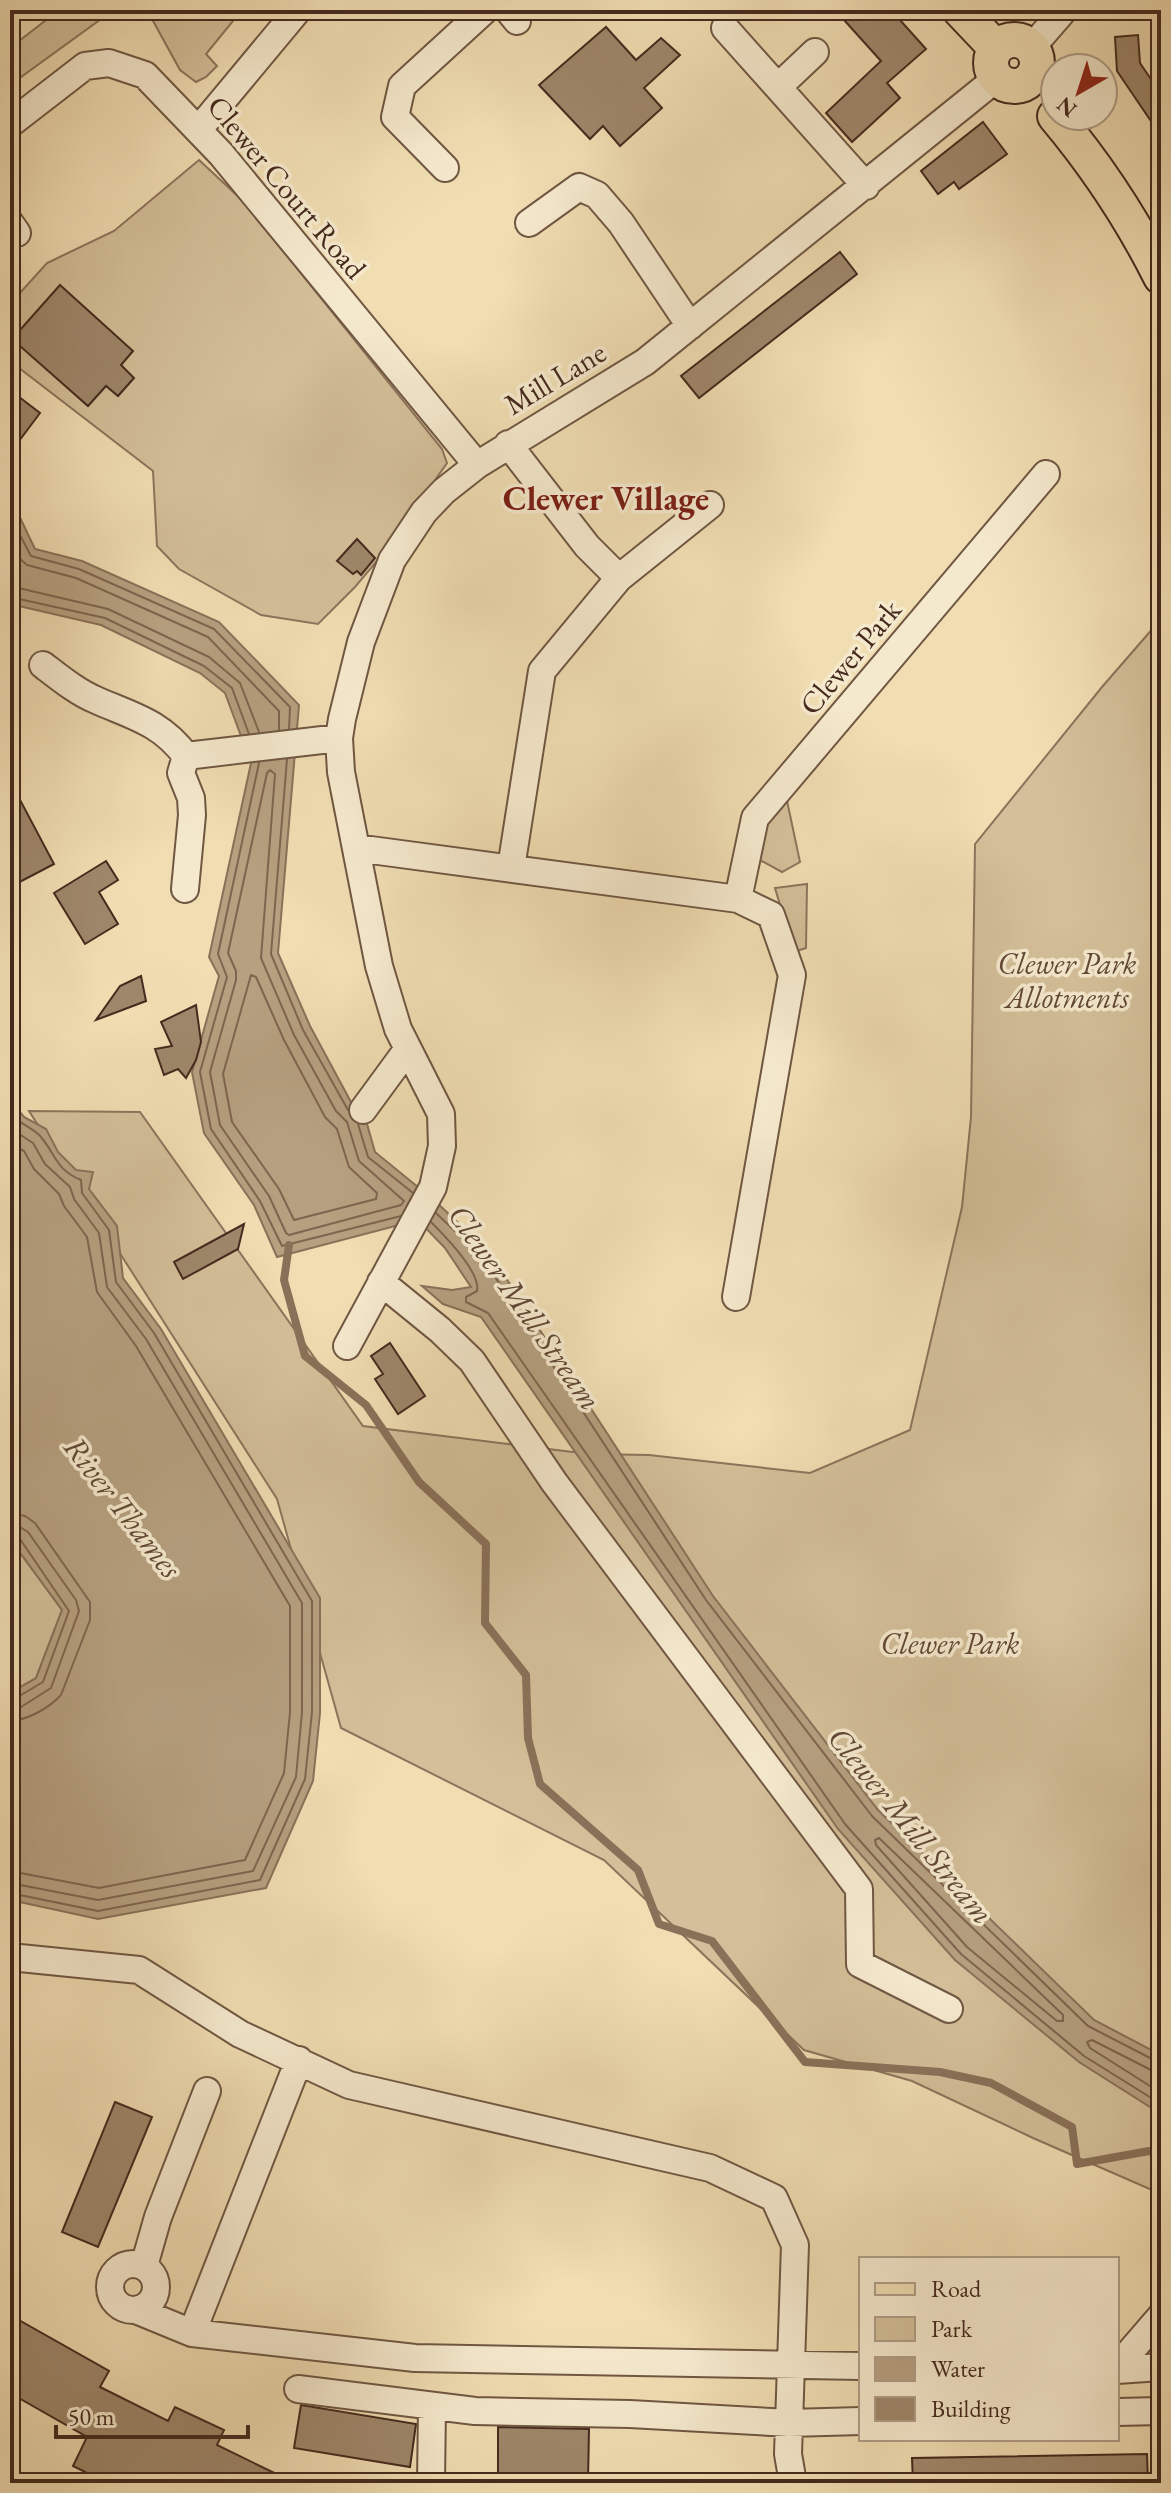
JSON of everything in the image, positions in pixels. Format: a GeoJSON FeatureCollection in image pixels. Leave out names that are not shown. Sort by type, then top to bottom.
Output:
{"type":"FeatureCollection","features":[{"type":"Feature","properties":{"kind":"main road"},"geometry":{"type":"LineString","coordinates":[[960,10],[1006,69],[1039,101]]}},
{"type":"Feature","properties":{"kind":"main road"},"geometry":{"type":"LineString","coordinates":[[1006,69],[1002,43],[1021,41],[1031,48]]}},
{"type":"Feature","properties":{"kind":"main road"},"geometry":{"type":"LineString","coordinates":[[1069,132],[1135,226],[1161,277]]}},
{"type":"Feature","properties":{"kind":"street"},"geometry":{"type":"LineString","coordinates":[[199,129],[298,10]]}},
{"type":"Feature","properties":{"kind":"street"},"geometry":{"type":"LineString","coordinates":[[445,168],[395,117],[402,86],[485,10]]}},
{"type":"Feature","properties":{"kind":"street"},"geometry":{"type":"LineString","coordinates":[[1031,48],[1064,10]]}},
{"type":"Feature","properties":{"kind":"street"},"geometry":{"type":"LineString","coordinates":[[725,28],[866,186]]}},
{"type":"Feature","properties":{"kind":"street"},"geometry":{"type":"LineString","coordinates":[[778,87],[815,52]]}},
{"type":"Feature","properties":{"kind":"street","name":"Clewer Court Road"},"geometry":{"type":"LineString","coordinates":[[10,124],[85,66],[109,63],[145,75],[199,129],[477,465]]}},
{"type":"Feature","properties":{"kind":"street","name":"Mill Lane"},"geometry":{"type":"LineString","coordinates":[[381,1282],[433,1187],[442,1146],[441,1114],[398,1029],[379,966],[341,772],[339,738],[361,642],[392,560],[424,512],[444,491],[508,444],[645,362],[866,186],[1006,69]]}},
{"type":"Feature","properties":{"kind":"street"},"geometry":{"type":"LineString","coordinates":[[529,223],[579,187],[597,195],[621,223],[690,326]]}},
{"type":"Feature","properties":{"kind":"street"},"geometry":{"type":"LineString","coordinates":[[508,444],[587,546],[619,578]]}},
{"type":"Feature","properties":{"kind":"street","name":"Clewer Park"},"geometry":{"type":"LineString","coordinates":[[738,899],[755,818],[1046,474]]}},
{"type":"Feature","properties":{"kind":"street"},"geometry":{"type":"LineString","coordinates":[[511,868],[542,671],[619,578],[710,505]]}},
{"type":"Feature","properties":{"kind":"street"},"geometry":{"type":"LineString","coordinates":[[43,665],[95,700],[137,715],[173,739],[186,756]]}},
{"type":"Feature","properties":{"kind":"street"},"geometry":{"type":"LineString","coordinates":[[186,756],[339,738]]}},
{"type":"Feature","properties":{"kind":"street"},"geometry":{"type":"LineString","coordinates":[[185,889],[192,815],[191,798],[181,773],[186,756]]}},
{"type":"Feature","properties":{"kind":"street"},"geometry":{"type":"LineString","coordinates":[[356,848],[738,899],[771,915],[792,975],[736,1297]]}},
{"type":"Feature","properties":{"kind":"street"},"geometry":{"type":"LineString","coordinates":[[363,1110],[407,1050]]}},
{"type":"Feature","properties":{"kind":"street"},"geometry":{"type":"LineString","coordinates":[[347,1346],[381,1282],[432,1322],[472,1361],[554,1482],[859,1889],[860,1964],[949,2009]]}},
{"type":"Feature","properties":{"kind":"street"},"geometry":{"type":"LineString","coordinates":[[10,1957],[139,1970],[240,2034],[349,2085],[710,2168],[774,2198],[795,2245],[788,2454],[793,2483]]}},
{"type":"Feature","properties":{"kind":"street"},"geometry":{"type":"LineString","coordinates":[[192,2333],[299,2060]]}},
{"type":"Feature","properties":{"kind":"street"},"geometry":{"type":"LineString","coordinates":[[144,2266],[158,2217],[207,2091]]}},
{"type":"Feature","properties":{"kind":"street"},"geometry":{"type":"LineString","coordinates":[[136,2310],[151,2301],[155,2294],[155,2278],[144,2266],[130,2263],[116,2270],[111,2279],[113,2299],[126,2309],[136,2310],[192,2333],[415,2358],[859,2366]]}},
{"type":"Feature","properties":{"kind":"street"},"geometry":{"type":"LineString","coordinates":[[1119,2366],[1161,2316]]}},
{"type":"Feature","properties":{"kind":"street"},"geometry":{"type":"LineString","coordinates":[[1119,2368],[1161,2367]]}},
{"type":"Feature","properties":{"kind":"street"},"geometry":{"type":"LineString","coordinates":[[298,2389],[475,2411],[630,2414],[789,2423],[859,2421]]}},
{"type":"Feature","properties":{"kind":"street"},"geometry":{"type":"LineString","coordinates":[[431,2483],[432,2406]]}},
{"type":"Feature","properties":{"kind":"street"},"geometry":{"type":"LineString","coordinates":[[1119,2412],[1161,2411]]}},
{"type":"Feature","properties":{"kind":"green space"},"geometry":{"type":"Polygon","coordinates":[[[59,10],[242,10],[206,54],[217,66],[196,82],[180,70],[152,19],[108,14],[10,85],[10,48],[59,10]]]}},
{"type":"Feature","properties":{"kind":"green space"},"geometry":{"type":"Polygon","coordinates":[[[199,160],[243,201],[442,449],[447,463],[383,554],[318,624],[261,615],[179,569],[157,546],[153,471],[10,361],[10,304],[47,263],[114,231],[199,160]]]}},
{"type":"Feature","properties":{"kind":"green space","name":"Clewer Park Allotments"},"geometry":{"type":"Polygon","coordinates":[[[1161,619],[1161,2194],[912,2081],[804,2050],[604,1860],[341,1728],[277,1499],[29,1111],[140,1112],[363,1426],[589,1454],[649,1455],[810,1473],[910,1430],[962,1207],[971,1117],[975,844],[1161,619]]]}},
{"type":"Feature","properties":{"kind":"green space"},"geometry":{"type":"Polygon","coordinates":[[[786,796],[800,862],[782,872],[756,858],[762,827],[786,796]]]}},
{"type":"Feature","properties":{"kind":"green space"},"geometry":{"type":"Polygon","coordinates":[[[807,884],[806,948],[794,952],[775,888],[807,884]]]}},
{"type":"Feature","properties":{"kind":"green space"},"geometry":{"type":"Polygon","coordinates":[[[10,1539],[62,1610],[36,1678],[10,1693],[10,1539]]]}},
{"type":"Feature","properties":{"kind":"water"},"geometry":{"type":"Polygon","coordinates":[[[15,507],[35,549],[82,561],[219,622],[299,705],[278,953],[310,1026],[351,1102],[363,1110],[375,1152],[435,1201],[489,1252],[713,1596],[878,1810],[1094,2020],[1161,2055],[1161,2114],[1079,2062],[955,1960],[838,1829],[481,1317],[443,1304],[422,1286],[452,1290],[471,1287],[445,1248],[418,1220],[277,1257],[254,1205],[204,1133],[192,1072],[219,976],[209,957],[251,763],[225,693],[200,673],[101,625],[10,604],[10,509],[15,507]]]}},
{"type":"Feature","properties":{"kind":"water","name":"River Thames"},"geometry":{"type":"Polygon","coordinates":[[[10,1100],[24,1117],[46,1129],[58,1152],[76,1170],[93,1172],[89,1189],[117,1226],[123,1278],[161,1329],[320,1598],[320,1713],[313,1781],[266,1888],[98,1919],[10,1900],[10,1693],[36,1678],[62,1610],[10,1539],[10,1100]]]}},
{"type":"Feature","properties":{"kind":"building"},"geometry":{"type":"Polygon","coordinates":[[[835,10],[891,10],[926,49],[887,83],[900,98],[852,142],[826,113],[881,61],[835,10]]]}},
{"type":"Feature","properties":{"kind":"building"},"geometry":{"type":"Polygon","coordinates":[[[606,27],[636,60],[661,38],[680,55],[644,88],[662,108],[620,146],[603,126],[590,139],[539,85],[606,27]]]}},
{"type":"Feature","properties":{"kind":"building"},"geometry":{"type":"Polygon","coordinates":[[[1138,35],[1140,63],[1161,94],[1161,136],[1119,74],[1115,37],[1138,35]]]}},
{"type":"Feature","properties":{"kind":"building"},"geometry":{"type":"Polygon","coordinates":[[[983,122],[1007,154],[959,189],[954,182],[938,194],[921,171],[983,122]]]}},
{"type":"Feature","properties":{"kind":"building"},"geometry":{"type":"Polygon","coordinates":[[[840,252],[857,274],[699,398],[681,376],[840,252]]]}},
{"type":"Feature","properties":{"kind":"building"},"geometry":{"type":"Polygon","coordinates":[[[60,285],[133,351],[121,365],[134,378],[118,396],[106,386],[88,406],[12,339],[60,285]]]}},
{"type":"Feature","properties":{"kind":"building"},"geometry":{"type":"Polygon","coordinates":[[[10,390],[40,413],[10,453],[10,390]]]}},
{"type":"Feature","properties":{"kind":"building"},"geometry":{"type":"Polygon","coordinates":[[[357,539],[375,558],[361,575],[357,571],[353,574],[337,561],[357,539]]]}},
{"type":"Feature","properties":{"kind":"building"},"geometry":{"type":"Polygon","coordinates":[[[10,781],[54,864],[10,887],[10,781]]]}},
{"type":"Feature","properties":{"kind":"building"},"geometry":{"type":"Polygon","coordinates":[[[106,861],[118,880],[99,892],[118,924],[85,944],[54,893],[106,861]]]}},
{"type":"Feature","properties":{"kind":"building"},"geometry":{"type":"Polygon","coordinates":[[[141,976],[146,1001],[96,1020],[120,986],[141,976]]]}},
{"type":"Feature","properties":{"kind":"building"},"geometry":{"type":"Polygon","coordinates":[[[196,1005],[201,1042],[196,1060],[186,1078],[178,1069],[164,1075],[155,1049],[172,1046],[161,1022],[196,1005]]]}},
{"type":"Feature","properties":{"kind":"building"},"geometry":{"type":"Polygon","coordinates":[[[244,1224],[238,1249],[183,1279],[174,1262],[244,1224]]]}},
{"type":"Feature","properties":{"kind":"building"},"geometry":{"type":"Polygon","coordinates":[[[390,1343],[425,1396],[398,1414],[375,1379],[383,1374],[371,1356],[390,1343]]]}},
{"type":"Feature","properties":{"kind":"building"},"geometry":{"type":"Polygon","coordinates":[[[115,2102],[152,2117],[98,2247],[62,2232],[115,2102]]]}},
{"type":"Feature","properties":{"kind":"building"},"geometry":{"type":"Polygon","coordinates":[[[10,2315],[109,2371],[100,2387],[168,2421],[175,2407],[224,2430],[217,2445],[295,2483],[107,2483],[73,2466],[87,2437],[10,2393],[10,2315]]]}},
{"type":"Feature","properties":{"kind":"building"},"geometry":{"type":"Polygon","coordinates":[[[301,2405],[416,2424],[410,2467],[294,2448],[301,2405]]]}},
{"type":"Feature","properties":{"kind":"building"},"geometry":{"type":"Polygon","coordinates":[[[498,2427],[589,2429],[588,2483],[498,2483],[498,2427]]]}},
{"type":"Feature","properties":{"kind":"building"},"geometry":{"type":"Polygon","coordinates":[[[1147,2454],[1148,2482],[913,2483],[912,2458],[1147,2454]]]}},
{"type":"Feature","properties":{"kind":"waterway"},"geometry":{"type":"LineString","coordinates":[[289,1245],[284,1280],[305,1356],[366,1405],[419,1482],[486,1544],[485,1623],[526,1675],[528,1738],[540,1784],[638,1870],[659,1924],[712,1941],[805,2062],[940,2072],[991,2083],[1072,2127],[1077,2164],[1149,2151],[1161,2157]]}},
{"type":"Feature","properties":{"kind":"district","name":"Clewer Village"},"geometry":{"type":"Point","coordinates":[606,498]}},
{"type":"Feature","properties":{"kind":"water label","name":"Clewer Mill Stream"},"geometry":{"type":"Point","coordinates":[525,1307]}},
{"type":"Feature","properties":{"kind":"water label","name":"Clewer Mill Stream"},"geometry":{"type":"Point","coordinates":[911,1825]}}]}
